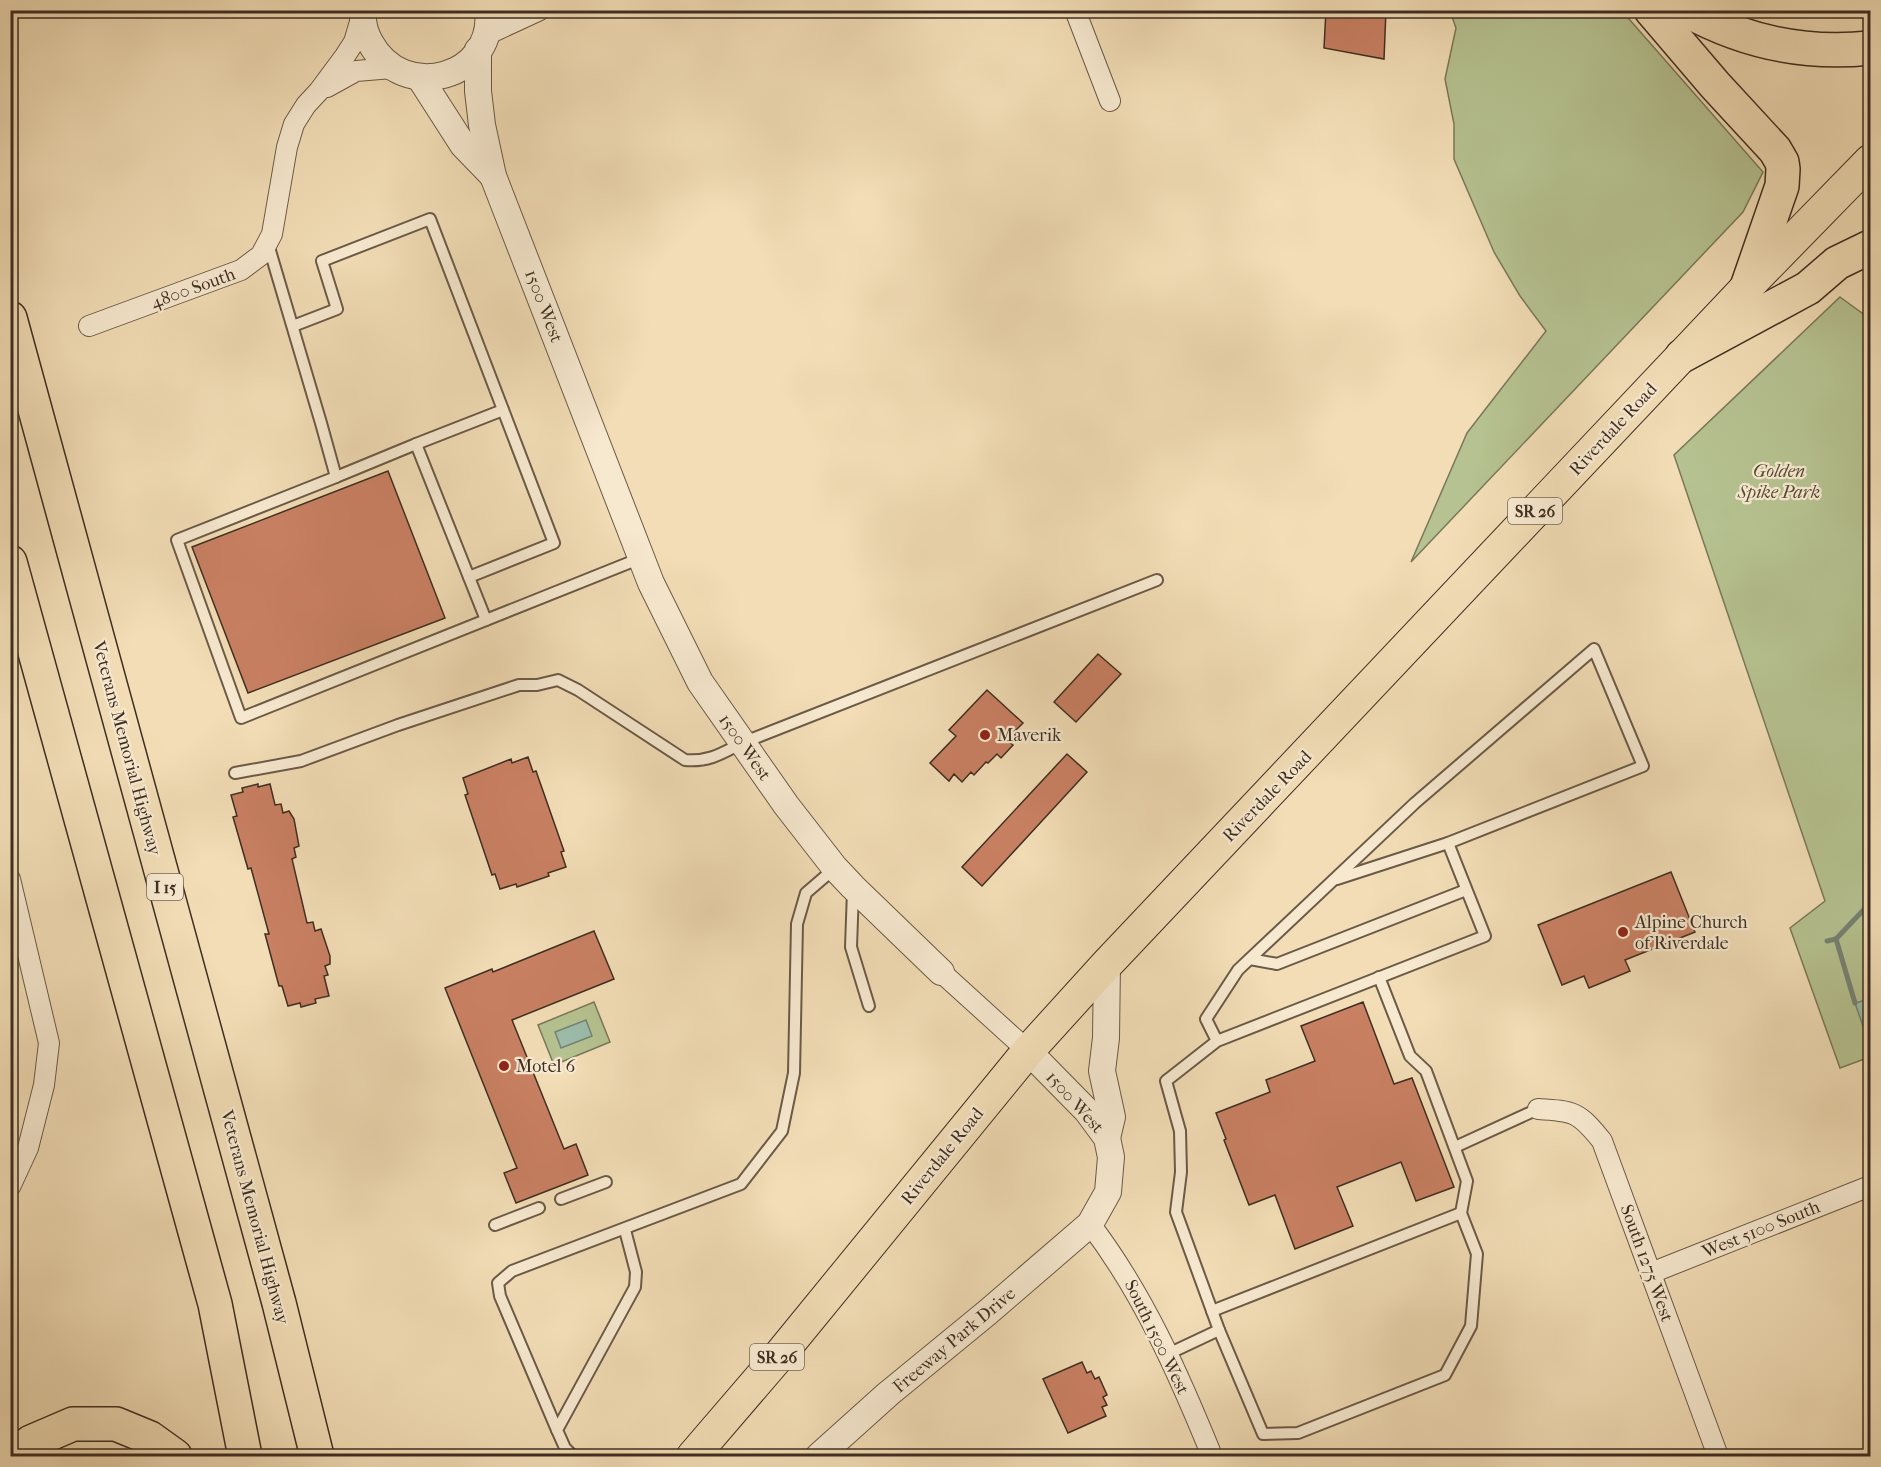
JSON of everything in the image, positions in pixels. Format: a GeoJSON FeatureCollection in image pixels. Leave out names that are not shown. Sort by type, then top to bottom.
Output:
{"type":"FeatureCollection","features":[{"type":"Feature","properties":{"kind":"highway"},"geometry":{"type":"LineString","coordinates":[[1651,10],[1715,85],[1775,150],[1782,162],[1782,186],[1747,287]]}},
{"type":"Feature","properties":{"kind":"highway"},"geometry":{"type":"LineString","coordinates":[[1686,10],[1729,31],[1776,45],[1821,50],[1870,48]]}},
{"type":"Feature","properties":{"kind":"highway"},"geometry":{"type":"LineString","coordinates":[[1682,356],[1808,288],[1837,263],[1870,247]]}},
{"type":"Feature","properties":{"kind":"highway","name":"Veterans Memorial Highway"},"geometry":{"type":"LineString","coordinates":[[10,318],[279,1303],[317,1456]]}},
{"type":"Feature","properties":{"kind":"highway"},"geometry":{"type":"LineString","coordinates":[[10,562],[215,1304],[246,1456]]}},
{"type":"Feature","properties":{"kind":"highway"},"geometry":{"type":"LineString","coordinates":[[12,1456],[31,1442],[73,1424],[116,1424],[150,1437],[175,1456]]}},
{"type":"Feature","properties":{"kind":"main road","name":"Riverdale Road"},"geometry":{"type":"LineString","coordinates":[[693,1456],[785,1348],[1028,1051],[1107,964],[1747,287],[1870,161]]}},
{"type":"Feature","properties":{"kind":"street"},"geometry":{"type":"LineString","coordinates":[[363,13],[366,36],[376,54],[392,68],[405,75],[420,78],[437,77],[453,72],[467,63],[484,32],[540,10]]}},
{"type":"Feature","properties":{"kind":"street"},"geometry":{"type":"LineString","coordinates":[[1075,10],[1110,101]]}},
{"type":"Feature","properties":{"kind":"street","name":"4800 South"},"geometry":{"type":"LineString","coordinates":[[89,326],[241,270],[261,255],[272,234],[287,147],[294,124],[354,42],[363,13]]}},
{"type":"Feature","properties":{"kind":"street","name":"1500 West"},"geometry":{"type":"LineString","coordinates":[[484,32],[478,91],[482,125],[493,176],[651,583],[700,682],[786,805],[835,868],[941,972],[1028,1051],[1087,1111],[1107,1138],[1111,1157],[1108,1192],[1090,1224]]}},
{"type":"Feature","properties":{"kind":"street","name":"4800 South"},"geometry":{"type":"LineString","coordinates":[[320,91],[357,71],[392,68]]}},
{"type":"Feature","properties":{"kind":"street","name":"1500 West"},"geometry":{"type":"LineString","coordinates":[[420,78],[463,145],[493,176]]}},
{"type":"Feature","properties":{"kind":"street"},"geometry":{"type":"LineString","coordinates":[[10,879],[49,1043],[44,1085],[28,1148],[10,1187]]}},
{"type":"Feature","properties":{"kind":"street"},"geometry":{"type":"LineString","coordinates":[[1107,964],[1106,1038],[1102,1071],[1113,1118],[1107,1138]]}},
{"type":"Feature","properties":{"kind":"street","name":"South 1275 West"},"geometry":{"type":"LineString","coordinates":[[1538,1109],[1569,1110],[1588,1124],[1602,1141],[1718,1456]]}},
{"type":"Feature","properties":{"kind":"street","name":"West 5100 South"},"geometry":{"type":"LineString","coordinates":[[1651,1273],[1870,1186]]}},
{"type":"Feature","properties":{"kind":"street","name":"South 1500 West"},"geometry":{"type":"LineString","coordinates":[[1090,1224],[1136,1291],[1168,1354],[1212,1456]]}},
{"type":"Feature","properties":{"kind":"street","name":"Freeway Park Drive"},"geometry":{"type":"LineString","coordinates":[[819,1456],[888,1394],[1090,1224]]}},
{"type":"Feature","properties":{"kind":"lane"},"geometry":{"type":"LineString","coordinates":[[293,326],[337,309],[322,261],[430,219],[555,543],[469,578]]}},
{"type":"Feature","properties":{"kind":"lane"},"geometry":{"type":"LineString","coordinates":[[267,242],[336,477]]}},
{"type":"Feature","properties":{"kind":"lane"},"geometry":{"type":"LineString","coordinates":[[503,410],[177,540],[241,718],[641,558]]}},
{"type":"Feature","properties":{"kind":"lane"},"geometry":{"type":"LineString","coordinates":[[416,444],[486,620]]}},
{"type":"Feature","properties":{"kind":"lane"},"geometry":{"type":"LineString","coordinates":[[235,773],[302,761],[398,725],[519,685],[537,685],[558,680],[578,690],[685,760],[699,761],[712,758],[742,743],[1157,580]]}},
{"type":"Feature","properties":{"kind":"lane"},"geometry":{"type":"LineString","coordinates":[[1217,1041],[1206,1019],[1238,970],[1415,803],[1594,649],[1643,766],[1448,843],[1334,880]]}},
{"type":"Feature","properties":{"kind":"lane"},"geometry":{"type":"LineString","coordinates":[[1379,977],[1410,1056],[1426,1071],[1467,1181],[1461,1214],[1477,1254],[1471,1326],[1445,1376],[1298,1433],[1263,1434],[1219,1330],[1176,1212],[1181,1172],[1180,1131],[1166,1081],[1217,1041],[1379,977],[1485,936],[1448,843]]}},
{"type":"Feature","properties":{"kind":"lane"},"geometry":{"type":"LineString","coordinates":[[573,1456],[565,1448],[557,1430],[500,1296],[498,1283],[512,1271],[625,1230],[741,1184],[782,1131],[794,1073],[797,924],[806,893],[835,868]]}},
{"type":"Feature","properties":{"kind":"lane"},"geometry":{"type":"LineString","coordinates":[[853,887],[850,947],[869,1006]]}},
{"type":"Feature","properties":{"kind":"lane"},"geometry":{"type":"LineString","coordinates":[[1250,959],[1277,964],[1466,890]]}},
{"type":"Feature","properties":{"kind":"lane"},"geometry":{"type":"LineString","coordinates":[[1455,1147],[1538,1109]]}},
{"type":"Feature","properties":{"kind":"lane"},"geometry":{"type":"LineString","coordinates":[[561,1199],[606,1182]]}},
{"type":"Feature","properties":{"kind":"lane"},"geometry":{"type":"LineString","coordinates":[[495,1225],[539,1208]]}},
{"type":"Feature","properties":{"kind":"lane"},"geometry":{"type":"LineString","coordinates":[[1212,1311],[1461,1214]]}},
{"type":"Feature","properties":{"kind":"lane"},"geometry":{"type":"LineString","coordinates":[[557,1430],[635,1287],[636,1272],[625,1230]]}},
{"type":"Feature","properties":{"kind":"lane"},"geometry":{"type":"LineString","coordinates":[[1168,1354],[1219,1330]]}},
{"type":"Feature","properties":{"kind":"green space"},"geometry":{"type":"Polygon","coordinates":[[[1450,11],[1622,11],[1763,172],[1743,212],[1411,562],[1467,433],[1546,331],[1520,296],[1494,252],[1454,159],[1454,124],[1445,79],[1456,28],[1450,11]]]}},
{"type":"Feature","properties":{"kind":"green space","name":"Golden Spike Park"},"geometry":{"type":"Polygon","coordinates":[[[1840,297],[1870,319],[1870,1057],[1840,1068],[1790,928],[1825,901],[1674,455],[1840,297]]]}},
{"type":"Feature","properties":{"kind":"green space"},"geometry":{"type":"Polygon","coordinates":[[[594,1002],[610,1042],[554,1065],[538,1025],[594,1002]]]}},
{"type":"Feature","properties":{"kind":"shaded area"},"geometry":{"type":"Polygon","coordinates":[[[1870,999],[1870,1027],[1864,1029],[1855,1003],[1870,999]]]}},
{"type":"Feature","properties":{"kind":"shaded area"},"geometry":{"type":"Polygon","coordinates":[[[586,1020],[592,1036],[561,1048],[555,1032],[586,1020]]]}},
{"type":"Feature","properties":{"kind":"building"},"geometry":{"type":"Polygon","coordinates":[[[1326,10],[1386,10],[1384,59],[1324,48],[1326,10]]]}},
{"type":"Feature","properties":{"kind":"building"},"geometry":{"type":"Polygon","coordinates":[[[388,471],[445,618],[248,693],[192,547],[388,471]]]}},
{"type":"Feature","properties":{"kind":"building","name":"Maverik"},"geometry":{"type":"Polygon","coordinates":[[[1098,654],[1121,674],[1076,722],[1054,702],[1098,654]]]}},
{"type":"Feature","properties":{"kind":"building","name":"Maverik"},"geometry":{"type":"Polygon","coordinates":[[[987,690],[1023,723],[1009,742],[1013,745],[1001,758],[997,754],[974,775],[971,772],[962,782],[954,774],[949,781],[930,763],[956,736],[949,730],[987,690]]]}},
{"type":"Feature","properties":{"kind":"building","name":"Maverik"},"geometry":{"type":"Polygon","coordinates":[[[1067,754],[1087,772],[982,886],[962,867],[1067,754]]]}},
{"type":"Feature","properties":{"kind":"building"},"geometry":{"type":"Polygon","coordinates":[[[528,757],[533,772],[536,771],[564,851],[561,852],[566,867],[548,873],[549,876],[517,887],[516,884],[500,889],[495,874],[492,875],[465,795],[468,794],[463,778],[511,759],[512,763],[528,757]]]}},
{"type":"Feature","properties":{"kind":"building"},"geometry":{"type":"Polygon","coordinates":[[[258,784],[258,787],[270,784],[275,805],[281,804],[283,813],[289,811],[294,819],[299,846],[294,848],[296,857],[292,859],[307,923],[313,922],[315,931],[321,929],[330,956],[330,964],[325,966],[328,975],[324,976],[329,996],[315,999],[316,1003],[301,1007],[300,1003],[288,1006],[282,986],[279,986],[265,934],[269,934],[251,868],[248,869],[233,817],[237,816],[231,795],[243,792],[242,788],[258,784]]]}},
{"type":"Feature","properties":{"kind":"building"},"geometry":{"type":"Polygon","coordinates":[[[1671,872],[1695,932],[1625,960],[1630,971],[1589,988],[1584,976],[1562,985],[1538,925],[1671,872]]]}},
{"type":"Feature","properties":{"kind":"building","name":"Motel 6"},"geometry":{"type":"Polygon","coordinates":[[[594,931],[614,979],[512,1020],[564,1149],[576,1144],[588,1175],[516,1203],[504,1173],[517,1168],[445,988],[492,969],[493,972],[594,931]]]}},
{"type":"Feature","properties":{"kind":"building"},"geometry":{"type":"Polygon","coordinates":[[[1363,1002],[1394,1084],[1412,1078],[1454,1187],[1416,1201],[1401,1162],[1337,1187],[1353,1226],[1295,1249],[1275,1195],[1249,1205],[1216,1113],[1270,1092],[1266,1080],[1315,1061],[1301,1026],[1363,1002]]]}},
{"type":"Feature","properties":{"kind":"building"},"geometry":{"type":"Polygon","coordinates":[[[1082,1362],[1087,1373],[1091,1371],[1095,1379],[1099,1377],[1107,1395],[1103,1397],[1107,1405],[1102,1407],[1106,1416],[1068,1433],[1043,1379],[1082,1362]]]}},
{"type":"Feature","properties":{"kind":"waterway"},"geometry":{"type":"LineString","coordinates":[[1827,941],[1836,939],[1870,903]]}},
{"type":"Feature","properties":{"kind":"waterway"},"geometry":{"type":"LineString","coordinates":[[1836,939],[1855,1003]]}},
{"type":"Feature","properties":{"kind":"place","name":"Maverik"},"geometry":{"type":"Point","coordinates":[985,735]}},
{"type":"Feature","properties":{"kind":"place","name":"Alpine Church of Riverdale"},"geometry":{"type":"Point","coordinates":[1623,932]}},
{"type":"Feature","properties":{"kind":"place","name":"Motel 6"},"geometry":{"type":"Point","coordinates":[504,1066]}}]}
